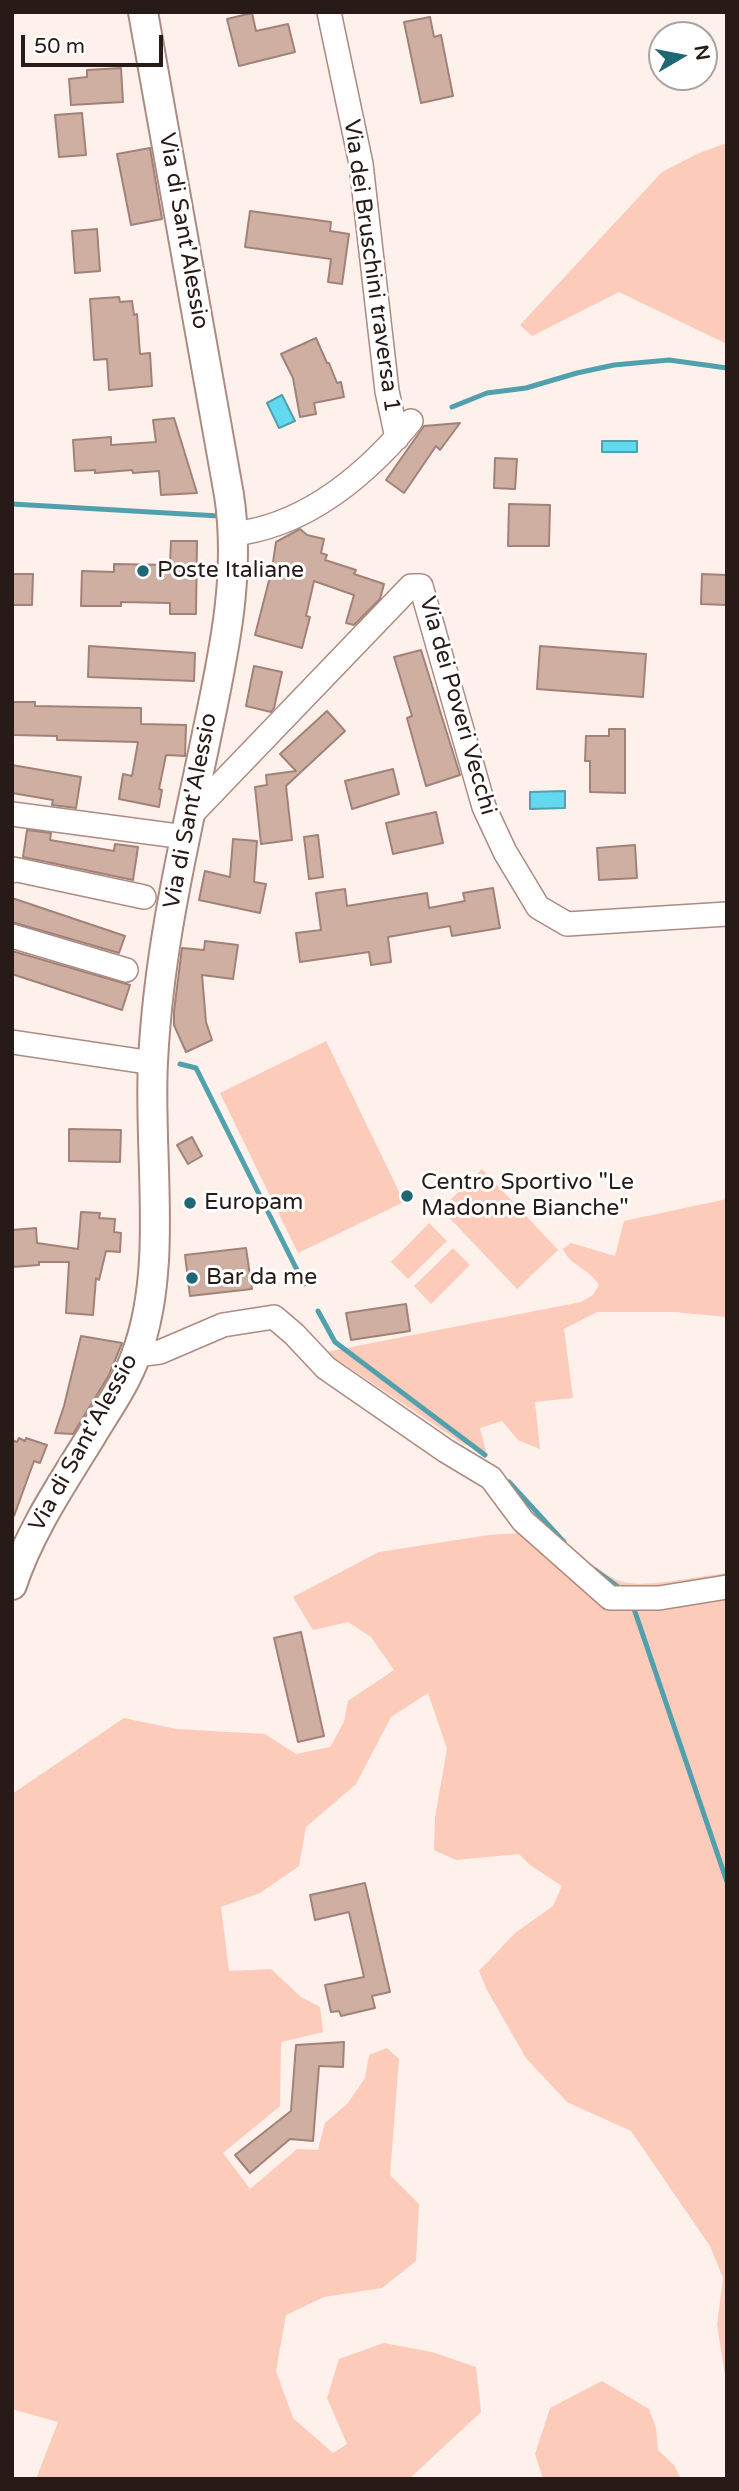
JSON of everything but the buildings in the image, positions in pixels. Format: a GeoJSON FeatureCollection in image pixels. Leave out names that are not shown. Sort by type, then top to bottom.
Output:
{"type":"FeatureCollection","features":[{"type":"Feature","properties":{"kind":"street","name":"Via di Sant'Alessio"},"geometry":{"type":"LineString","coordinates":[[15,1567],[44,1513],[115,1399],[136,1355],[147,1313],[154,1261],[153,1063],[160,978],[230,604],[233,534],[227,481],[143,12]]}},
{"type":"Feature","properties":{"kind":"street","name":"Via dei Bruschini traversa 1"},"geometry":{"type":"LineString","coordinates":[[233,534],[271,527],[298,516],[351,482],[404,429],[387,391],[361,164],[328,12]]}},
{"type":"Feature","properties":{"kind":"street","name":"Via dei Poveri Vecchi"},"geometry":{"type":"LineString","coordinates":[[187,826],[411,586],[421,586],[484,807],[505,852],[538,907],[567,924],[727,914]]}},
{"type":"Feature","properties":{"kind":"street"},"geometry":{"type":"LineString","coordinates":[[12,814],[187,826]]}},
{"type":"Feature","properties":{"kind":"street"},"geometry":{"type":"LineString","coordinates":[[12,871],[13,869],[144,897]]}},
{"type":"Feature","properties":{"kind":"street"},"geometry":{"type":"LineString","coordinates":[[12,936],[126,970]]}},
{"type":"Feature","properties":{"kind":"street"},"geometry":{"type":"LineString","coordinates":[[12,1042],[153,1063]]}},
{"type":"Feature","properties":{"kind":"street"},"geometry":{"type":"LineString","coordinates":[[136,1355],[160,1352],[223,1325],[274,1317],[326,1368],[446,1451],[491,1478],[523,1521],[610,1598],[659,1598],[727,1587]]}},
{"type":"Feature","properties":{"kind":"shaded area"},"geometry":{"type":"Polygon","coordinates":[[[727,143],[727,344],[619,292],[532,336],[520,325],[662,172],[699,153],[727,143]]]}},
{"type":"Feature","properties":{"kind":"shaded area"},"geometry":{"type":"Polygon","coordinates":[[[326,1041],[404,1202],[298,1253],[220,1093],[326,1041]]]}},
{"type":"Feature","properties":{"kind":"shaded area"},"geometry":{"type":"Polygon","coordinates":[[[482,1169],[558,1250],[517,1289],[441,1209],[482,1169]]]}},
{"type":"Feature","properties":{"kind":"shaded area"},"geometry":{"type":"Polygon","coordinates":[[[727,1199],[727,1317],[674,1312],[597,1312],[564,1329],[573,1398],[535,1402],[540,1449],[518,1440],[502,1421],[480,1428],[486,1452],[463,1444],[326,1352],[581,1302],[593,1295],[599,1285],[566,1255],[563,1249],[571,1243],[615,1256],[624,1221],[727,1199]]]}},
{"type":"Feature","properties":{"kind":"shaded area"},"geometry":{"type":"Polygon","coordinates":[[[429,1223],[447,1241],[408,1279],[391,1262],[429,1223]]]}},
{"type":"Feature","properties":{"kind":"shaded area"},"geometry":{"type":"Polygon","coordinates":[[[453,1248],[470,1265],[431,1304],[414,1286],[453,1248]]]}},
{"type":"Feature","properties":{"kind":"shaded area"},"geometry":{"type":"Polygon","coordinates":[[[552,1531],[596,1567],[623,1582],[660,1583],[727,1573],[727,2376],[717,2325],[723,2278],[710,2246],[631,2131],[567,2102],[526,2058],[487,1990],[479,1971],[515,1933],[553,1906],[562,1886],[530,1865],[519,1854],[456,1860],[434,1850],[435,1817],[447,1749],[428,1693],[391,1717],[356,1784],[306,1827],[299,1866],[260,1893],[221,1907],[229,1971],[271,1969],[301,1997],[320,2007],[323,2032],[281,2042],[280,2106],[223,2153],[250,2189],[297,2149],[318,2150],[325,2123],[348,2103],[365,2078],[369,2055],[387,2048],[399,2059],[390,2175],[419,2204],[416,2261],[382,2288],[324,2297],[286,2315],[276,2371],[293,2418],[333,2453],[347,2444],[327,2398],[339,2359],[384,2343],[432,2352],[476,2367],[481,2412],[409,2479],[36,2479],[58,2422],[12,2409],[12,1794],[124,1718],[176,1729],[265,1734],[296,1754],[330,1747],[344,1722],[348,1701],[394,1670],[371,1637],[348,1622],[313,1630],[293,1597],[379,1552],[489,1535],[552,1531]]]}},
{"type":"Feature","properties":{"kind":"shaded area"},"geometry":{"type":"Polygon","coordinates":[[[602,2381],[649,2409],[656,2428],[658,2450],[674,2465],[681,2479],[543,2479],[535,2454],[550,2408],[602,2381]]]}},
{"type":"Feature","properties":{"kind":"water"},"geometry":{"type":"Polygon","coordinates":[[[282,395],[295,421],[279,428],[267,403],[282,395]]]}},
{"type":"Feature","properties":{"kind":"water"},"geometry":{"type":"Polygon","coordinates":[[[602,441],[637,441],[637,452],[602,452],[602,441]]]}},
{"type":"Feature","properties":{"kind":"water"},"geometry":{"type":"Polygon","coordinates":[[[565,791],[565,808],[530,809],[530,792],[565,791]]]}},
{"type":"Feature","properties":{"kind":"waterway"},"geometry":{"type":"LineString","coordinates":[[452,407],[487,393],[526,388],[614,365],[669,360],[727,368]]}},
{"type":"Feature","properties":{"kind":"waterway"},"geometry":{"type":"LineString","coordinates":[[12,504],[219,516]]}},
{"type":"Feature","properties":{"kind":"waterway"},"geometry":{"type":"LineString","coordinates":[[180,1064],[196,1068],[304,1284]]}},
{"type":"Feature","properties":{"kind":"waterway"},"geometry":{"type":"LineString","coordinates":[[318,1311],[335,1342],[485,1455]]}},
{"type":"Feature","properties":{"kind":"waterway"},"geometry":{"type":"LineString","coordinates":[[509,1482],[564,1542]]}},
{"type":"Feature","properties":{"kind":"waterway"},"geometry":{"type":"LineString","coordinates":[[595,1570],[621,1589]]}},
{"type":"Feature","properties":{"kind":"waterway"},"geometry":{"type":"LineString","coordinates":[[632,1603],[727,1882]]}},
{"type":"Feature","properties":{"kind":"place","name":"Poste Italiane"},"geometry":{"type":"Point","coordinates":[143,571]}},
{"type":"Feature","properties":{"kind":"place","name":"Centro Sportivo \"Le Madonne Bianche\""},"geometry":{"type":"Point","coordinates":[407,1196]}},
{"type":"Feature","properties":{"kind":"place","name":"Europam"},"geometry":{"type":"Point","coordinates":[190,1203]}},
{"type":"Feature","properties":{"kind":"place","name":"Bar da me"},"geometry":{"type":"Point","coordinates":[192,1278]}}]}
